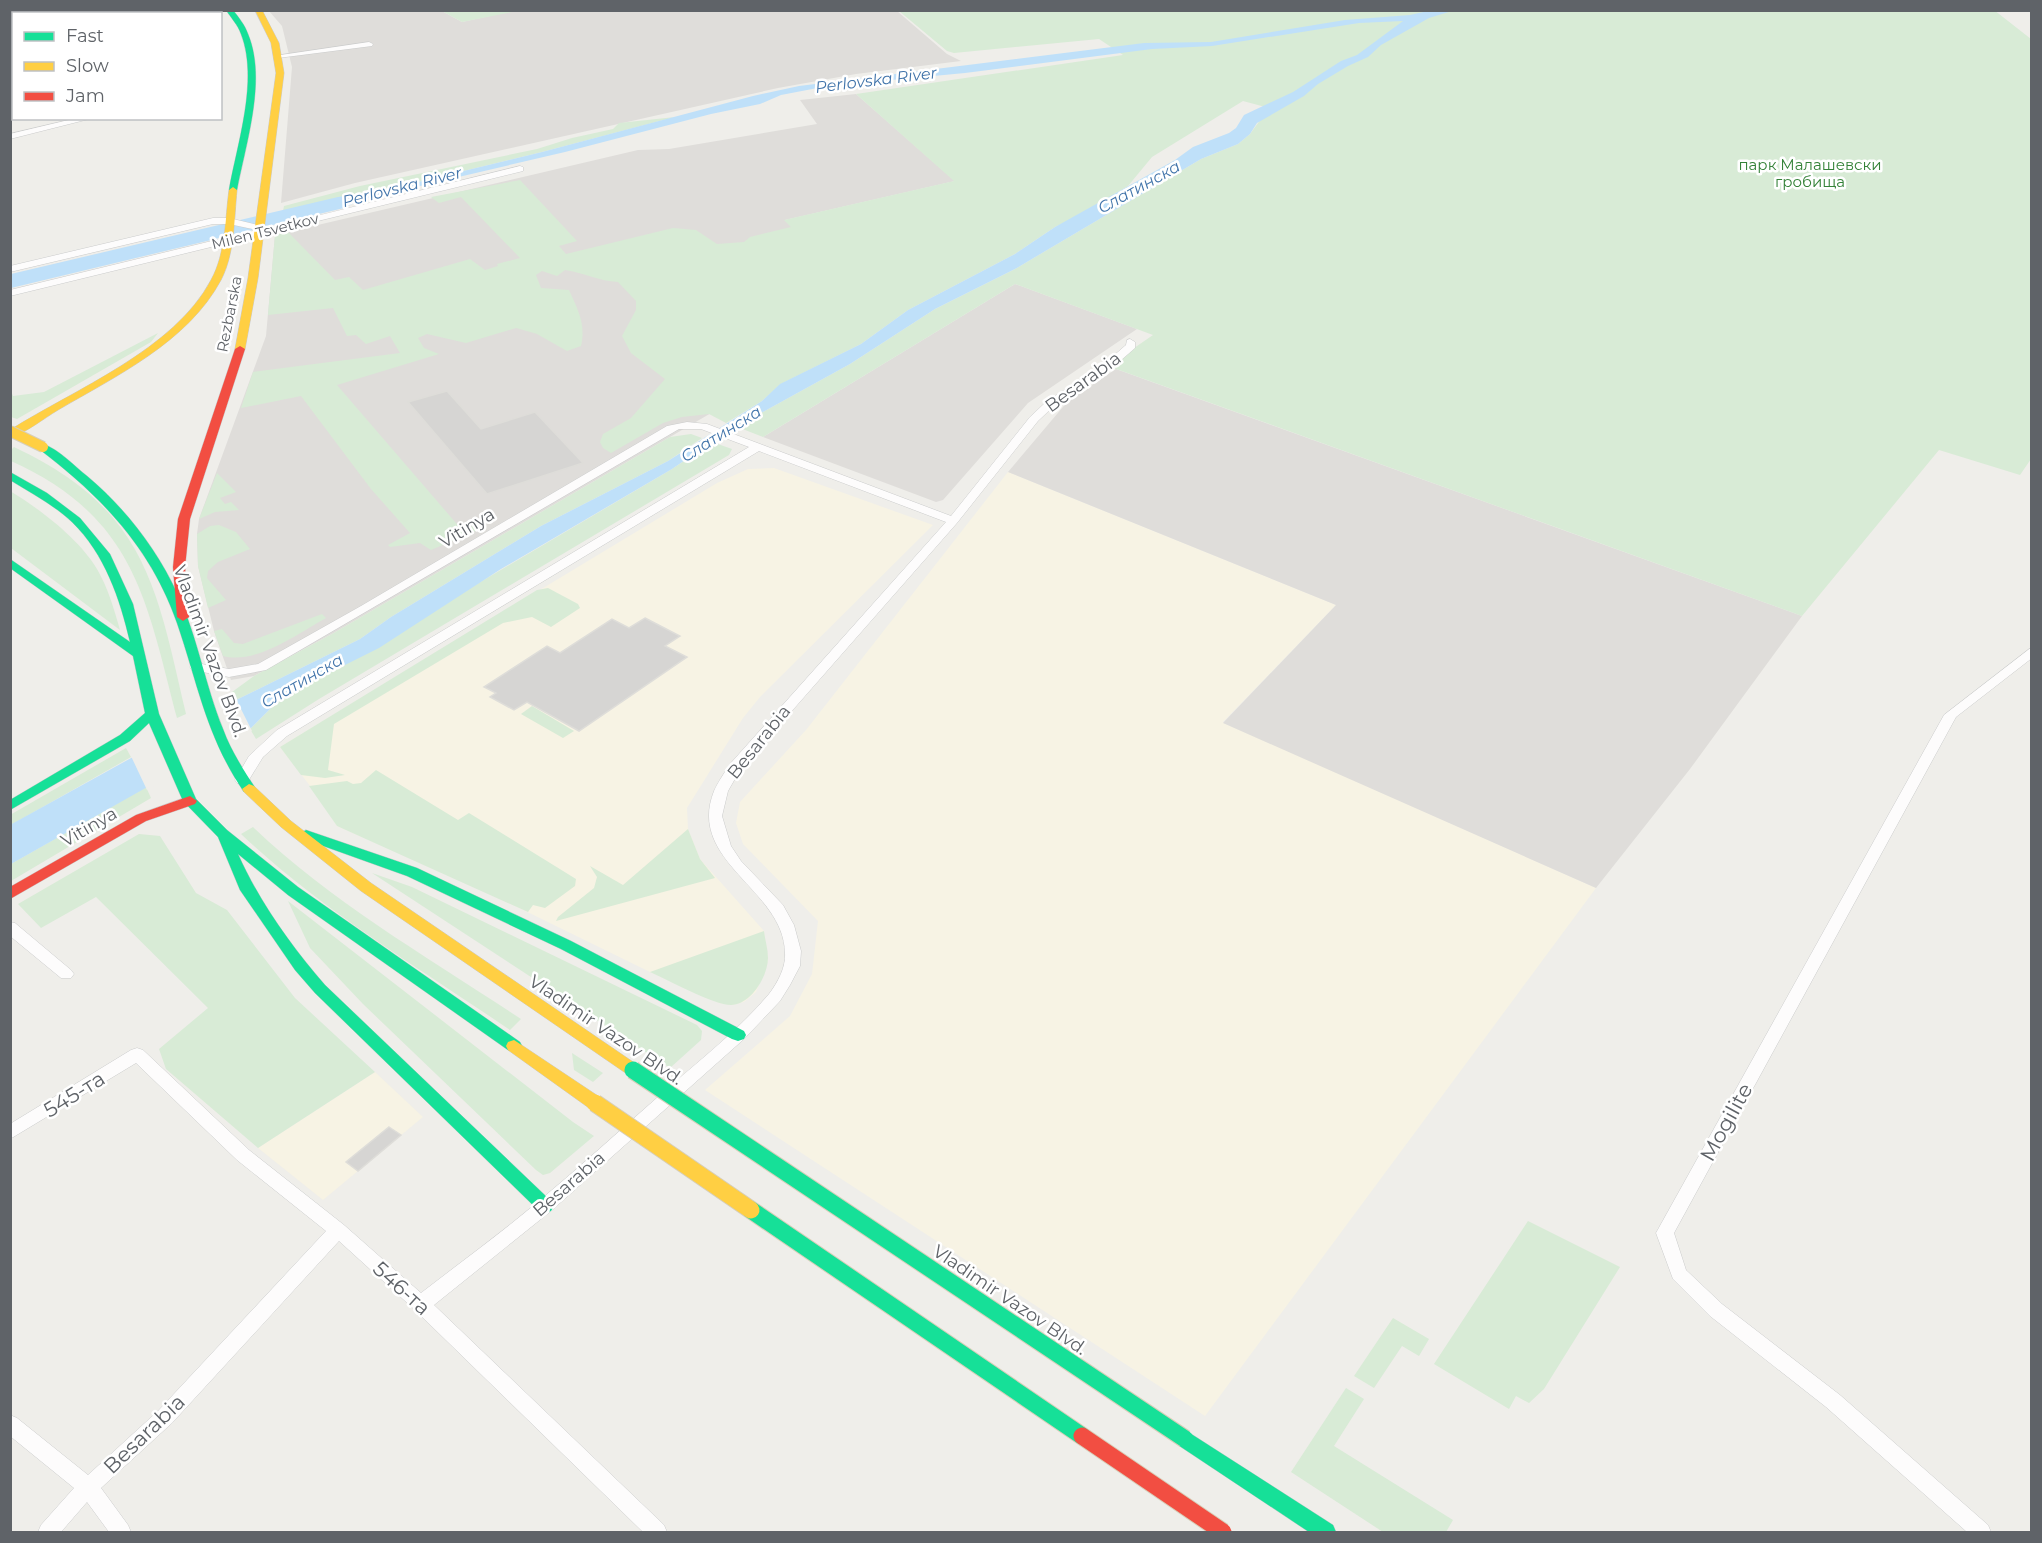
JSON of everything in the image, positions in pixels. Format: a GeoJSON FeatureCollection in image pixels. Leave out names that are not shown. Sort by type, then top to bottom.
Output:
{"type":"FeatureCollection","features":[{"type":"Feature","properties":{"kind":"main road","name":"Rezbarska"},"geometry":{"type":"LineString","coordinates":[[10,433],[157,344],[184,323],[204,301],[216,281],[227,240],[252,74],[249,44],[235,16],[229,10]]}},
{"type":"Feature","properties":{"kind":"main road","name":"Rezbarska"},"geometry":{"type":"LineString","coordinates":[[183,622],[179,567],[184,519],[213,439],[238,354],[253,278],[280,73],[275,42],[258,10]]}},
{"type":"Feature","properties":{"kind":"main road","name":"Vladimir Vazov Blvd."},"geometry":{"type":"LineString","coordinates":[[10,433],[43,447],[97,486],[131,524],[156,558],[170,586],[208,705],[228,755],[242,780],[266,807],[337,868],[633,1070],[1326,1533]]}},
{"type":"Feature","properties":{"kind":"main road"},"geometry":{"type":"LineString","coordinates":[[10,475],[43,495],[76,520],[104,554],[127,604],[158,731],[190,801],[222,833],[293,891],[595,1103],[1223,1533]]}},
{"type":"Feature","properties":{"kind":"main road"},"geometry":{"type":"LineString","coordinates":[[10,562],[139,655]]}},
{"type":"Feature","properties":{"kind":"main road"},"geometry":{"type":"LineString","coordinates":[[10,806],[125,738],[152,714]]}},
{"type":"Feature","properties":{"kind":"main road","name":"Vitinya"},"geometry":{"type":"LineString","coordinates":[[10,894],[141,818],[190,801]]}},
{"type":"Feature","properties":{"kind":"main road"},"geometry":{"type":"LineString","coordinates":[[293,831],[412,872],[566,945],[738,1035]]}},
{"type":"Feature","properties":{"kind":"main road"},"geometry":{"type":"LineString","coordinates":[[222,833],[245,886],[300,966],[320,989],[545,1206]]}},
{"type":"Feature","properties":{"kind":"street"},"geometry":{"type":"LineString","coordinates":[[278,56],[369,44]]}},
{"type":"Feature","properties":{"kind":"street"},"geometry":{"type":"LineString","coordinates":[[10,124],[15,136],[81,120]]}},
{"type":"Feature","properties":{"kind":"street","name":"Milen Tsvetkov"},"geometry":{"type":"LineString","coordinates":[[10,293],[227,240],[258,230],[520,169]]}},
{"type":"Feature","properties":{"kind":"street","name":"Milen Tsvetkov"},"geometry":{"type":"LineString","coordinates":[[10,269],[213,222],[229,221],[258,230]]}},
{"type":"Feature","properties":{"kind":"street","name":"Besarabia"},"geometry":{"type":"LineString","coordinates":[[421,1304],[545,1206],[738,1035],[775,997],[792,966],[791,936],[778,909],[736,865],[724,846],[715,816],[721,791],[743,759],[953,521],[1034,418],[1050,404],[1108,366],[1131,346],[1130,342]]}},
{"type":"Feature","properties":{"kind":"street","name":"Vitinya"},"geometry":{"type":"LineString","coordinates":[[196,667],[218,673],[234,674],[262,667],[388,596],[671,428],[690,424],[703,426],[953,521]]}},
{"type":"Feature","properties":{"kind":"street"},"geometry":{"type":"LineString","coordinates":[[242,780],[248,766],[260,749],[282,733],[756,448]]}},
{"type":"Feature","properties":{"kind":"street","name":"Mogilite"},"geometry":{"type":"LineString","coordinates":[[1982,1533],[1833,1401],[1716,1310],[1679,1274],[1665,1233],[1951,715],[2031,651]]}},
{"type":"Feature","properties":{"kind":"street"},"geometry":{"type":"LineString","coordinates":[[10,927],[66,974]]}},
{"type":"Feature","properties":{"kind":"street","name":"545-та"},"geometry":{"type":"LineString","coordinates":[[10,1133],[137,1054]]}},
{"type":"Feature","properties":{"kind":"street","name":"546-та"},"geometry":{"type":"LineString","coordinates":[[137,1054],[243,1155],[338,1230],[421,1304],[657,1533]]}},
{"type":"Feature","properties":{"kind":"street","name":"Besarabia"},"geometry":{"type":"LineString","coordinates":[[48,1533],[88,1487],[165,1417],[338,1230]]}},
{"type":"Feature","properties":{"kind":"street"},"geometry":{"type":"LineString","coordinates":[[10,1424],[88,1487],[121,1533]]}},
{"type":"Feature","properties":{"kind":"shaded area"},"geometry":{"type":"Polygon","coordinates":[[[517,10],[897,11],[947,54],[961,61],[856,74],[778,88],[355,183],[281,203],[292,67],[282,26],[269,11],[442,11],[462,22],[517,10]]]}},
{"type":"Feature","properties":{"kind":"shaded area"},"geometry":{"type":"Polygon","coordinates":[[[856,94],[955,181],[785,220],[792,227],[742,395],[332,634],[254,676],[231,680],[214,631],[198,566],[197,534],[199,519],[266,336],[275,235],[638,150],[669,149],[817,124],[800,100],[856,94]]]}},
{"type":"Feature","properties":{"kind":"shaded area"},"geometry":{"type":"Polygon","coordinates":[[[1015,284],[1137,329],[1028,403],[943,500],[936,502],[763,437],[1015,284]]]}},
{"type":"Feature","properties":{"kind":"shaded area"},"geometry":{"type":"Polygon","coordinates":[[[1116,369],[1802,616],[1690,769],[1596,888],[1223,723],[1336,605],[1008,472],[1068,401],[1116,369]]]}},
{"type":"Feature","properties":{"kind":"shaded area"},"geometry":{"type":"Polygon","coordinates":[[[774,468],[933,525],[760,697],[743,718],[687,808],[688,829],[700,859],[764,931],[768,960],[756,992],[744,1002],[732,1005],[720,1003],[650,972],[470,884],[337,826],[321,800],[280,747],[717,483],[748,469],[774,468]]]}},
{"type":"Feature","properties":{"kind":"shaded area"},"geometry":{"type":"Polygon","coordinates":[[[1008,472],[1336,605],[1223,722],[1596,888],[1205,1416],[705,1090],[790,1016],[812,974],[818,921],[743,844],[736,823],[740,802],[806,730],[1008,472]]]}},
{"type":"Feature","properties":{"kind":"shaded area"},"geometry":{"type":"Polygon","coordinates":[[[375,1072],[423,1117],[323,1200],[258,1148],[375,1072]]]}},
{"type":"Feature","properties":{"kind":"green space","name":"парк Малашевски гробища"},"geometry":{"type":"Polygon","coordinates":[[[1994,10],[2031,39],[2031,459],[2020,475],[1939,450],[1802,616],[1108,366],[1153,335],[1015,284],[763,437],[740,428],[761,413],[850,364],[935,309],[1015,269],[1201,159],[1238,144],[1250,134],[1269,108],[1243,101],[1152,157],[1128,186],[1055,227],[1015,254],[908,310],[861,344],[781,384],[762,401],[726,423],[709,414],[682,417],[663,423],[611,453],[603,448],[600,442],[603,434],[631,418],[665,379],[631,353],[622,336],[636,310],[636,301],[618,282],[565,270],[557,276],[542,271],[536,275],[541,288],[569,290],[575,304],[582,324],[581,346],[567,351],[537,334],[516,328],[466,343],[427,334],[418,338],[424,348],[439,354],[337,385],[462,530],[481,523],[485,527],[431,550],[420,543],[390,547],[388,545],[410,533],[371,489],[301,396],[241,408],[253,372],[400,353],[390,336],[366,344],[356,335],[347,336],[333,308],[268,315],[275,235],[288,232],[335,280],[349,277],[363,290],[470,259],[485,270],[520,258],[461,197],[439,203],[431,197],[520,180],[577,241],[559,246],[566,254],[673,228],[696,230],[717,244],[744,242],[750,237],[791,227],[784,220],[954,181],[856,94],[1123,55],[1099,39],[954,53],[947,51],[899,11],[1994,10]]]}},
{"type":"Feature","properties":{"kind":"green space"},"geometry":{"type":"Polygon","coordinates":[[[442,11],[517,11],[462,22],[442,11]]]}},
{"type":"Feature","properties":{"kind":"green space"},"geometry":{"type":"Polygon","coordinates":[[[675,117],[385,190],[283,211],[284,206],[360,186],[537,149],[613,129],[619,123],[675,117]]]}},
{"type":"Feature","properties":{"kind":"green space"},"geometry":{"type":"Polygon","coordinates":[[[158,333],[151,342],[17,419],[11,417],[11,391],[13,396],[44,392],[158,333]]]}},
{"type":"Feature","properties":{"kind":"green space"},"geometry":{"type":"Polygon","coordinates":[[[691,434],[702,438],[668,461],[541,526],[391,617],[360,639],[236,700],[232,692],[254,676],[332,634],[670,437],[691,434]]]}},
{"type":"Feature","properties":{"kind":"green space"},"geometry":{"type":"Polygon","coordinates":[[[712,442],[732,449],[729,455],[319,699],[256,739],[250,729],[277,702],[672,469],[712,442]]]}},
{"type":"Feature","properties":{"kind":"green space"},"geometry":{"type":"Polygon","coordinates":[[[14,447],[58,471],[92,497],[119,525],[138,555],[153,589],[165,627],[186,714],[177,718],[144,599],[129,566],[110,536],[85,508],[52,483],[11,461],[11,450],[14,447]]]}},
{"type":"Feature","properties":{"kind":"green space"},"geometry":{"type":"Polygon","coordinates":[[[217,473],[236,492],[220,498],[225,504],[231,502],[239,510],[215,512],[199,519],[217,473]]]}},
{"type":"Feature","properties":{"kind":"green space"},"geometry":{"type":"Polygon","coordinates":[[[10,491],[58,526],[89,558],[104,584],[120,630],[11,548],[10,491]]]}},
{"type":"Feature","properties":{"kind":"green space"},"geometry":{"type":"Polygon","coordinates":[[[219,525],[236,532],[250,549],[218,562],[208,571],[207,578],[226,600],[208,608],[198,566],[197,534],[210,526],[219,525]]]}},
{"type":"Feature","properties":{"kind":"green space"},"geometry":{"type":"Polygon","coordinates":[[[548,588],[578,604],[580,608],[551,627],[532,617],[503,623],[334,724],[328,770],[345,775],[325,778],[301,775],[280,747],[537,590],[548,588]]]}},
{"type":"Feature","properties":{"kind":"green space"},"geometry":{"type":"Polygon","coordinates":[[[322,614],[326,618],[276,646],[249,656],[236,658],[223,656],[214,631],[222,629],[234,643],[243,644],[322,614]]]}},
{"type":"Feature","properties":{"kind":"green space"},"geometry":{"type":"Polygon","coordinates":[[[532,706],[574,731],[563,738],[521,714],[532,706]]]}},
{"type":"Feature","properties":{"kind":"green space"},"geometry":{"type":"Polygon","coordinates":[[[126,748],[131,757],[11,825],[10,815],[126,748]]]}},
{"type":"Feature","properties":{"kind":"green space"},"geometry":{"type":"Polygon","coordinates":[[[376,770],[458,820],[469,813],[576,879],[575,886],[545,908],[533,905],[528,912],[337,826],[309,786],[347,781],[353,784],[361,783],[376,770]]]}},
{"type":"Feature","properties":{"kind":"green space"},"geometry":{"type":"Polygon","coordinates":[[[146,787],[151,798],[11,881],[11,864],[146,787]]]}},
{"type":"Feature","properties":{"kind":"green space"},"geometry":{"type":"Polygon","coordinates":[[[253,827],[283,854],[348,905],[521,1019],[510,1030],[337,913],[272,862],[241,834],[253,827]]]}},
{"type":"Feature","properties":{"kind":"green space"},"geometry":{"type":"Polygon","coordinates":[[[688,829],[700,859],[715,878],[556,921],[594,888],[597,877],[590,866],[623,885],[688,829]]]}},
{"type":"Feature","properties":{"kind":"green space"},"geometry":{"type":"Polygon","coordinates":[[[139,834],[160,836],[196,893],[227,910],[295,998],[375,1072],[258,1148],[166,1069],[159,1049],[208,1008],[96,897],[41,928],[18,904],[139,834]]]}},
{"type":"Feature","properties":{"kind":"green space"},"geometry":{"type":"Polygon","coordinates":[[[372,873],[412,887],[697,1025],[702,1031],[701,1040],[670,1068],[372,873]]]}},
{"type":"Feature","properties":{"kind":"green space"},"geometry":{"type":"Polygon","coordinates":[[[288,901],[594,1136],[550,1173],[543,1175],[536,1170],[363,1004],[310,948],[288,901]]]}},
{"type":"Feature","properties":{"kind":"green space"},"geometry":{"type":"Polygon","coordinates":[[[764,931],[768,951],[765,973],[751,995],[738,1004],[723,1004],[714,1001],[650,972],[764,931]]]}},
{"type":"Feature","properties":{"kind":"green space"},"geometry":{"type":"Polygon","coordinates":[[[572,1053],[603,1073],[593,1082],[574,1070],[572,1053]]]}},
{"type":"Feature","properties":{"kind":"green space"},"geometry":{"type":"Polygon","coordinates":[[[1528,1221],[1620,1267],[1544,1389],[1529,1403],[1516,1396],[1509,1409],[1434,1364],[1528,1221]]]}},
{"type":"Feature","properties":{"kind":"green space"},"geometry":{"type":"Polygon","coordinates":[[[1393,1318],[1429,1339],[1419,1356],[1402,1346],[1374,1388],[1354,1376],[1393,1318]]]}},
{"type":"Feature","properties":{"kind":"green space"},"geometry":{"type":"Polygon","coordinates":[[[1346,1388],[1364,1399],[1334,1446],[1453,1520],[1446,1532],[1383,1532],[1291,1472],[1346,1388]]]}},
{"type":"Feature","properties":{"kind":"water"},"geometry":{"type":"Polygon","coordinates":[[[1428,11],[1452,11],[1429,18],[1381,45],[1368,57],[1318,84],[1304,96],[1257,123],[1250,134],[1238,144],[1201,159],[1015,269],[935,309],[850,364],[761,413],[672,469],[501,569],[379,648],[307,684],[277,702],[250,729],[11,864],[10,825],[236,700],[360,639],[391,617],[541,526],[668,461],[762,401],[780,384],[861,344],[908,310],[1015,254],[1055,227],[1175,160],[1193,147],[1229,133],[1236,128],[1244,115],[1293,92],[1341,61],[1357,55],[1403,21],[1359,23],[1212,46],[1152,49],[965,73],[828,86],[781,95],[760,104],[360,200],[344,208],[11,288],[11,274],[338,197],[385,190],[799,86],[1144,43],[1211,42],[1345,20],[1410,15],[1428,11]]]}},
{"type":"Feature","properties":{"kind":"pier"},"geometry":{"type":"Polygon","coordinates":[[[235,697],[252,731],[147,790],[130,754],[235,697]]]}},
{"type":"Feature","properties":{"kind":"building"},"geometry":{"type":"Polygon","coordinates":[[[447,391],[481,429],[535,412],[583,463],[487,494],[408,402],[447,391]]]}},
{"type":"Feature","properties":{"kind":"building"},"geometry":{"type":"Polygon","coordinates":[[[645,618],[680,636],[665,646],[687,657],[579,731],[527,702],[514,710],[490,697],[496,693],[484,687],[547,646],[560,653],[612,619],[629,628],[645,618]]]}},
{"type":"Feature","properties":{"kind":"building"},"geometry":{"type":"Polygon","coordinates":[[[389,1127],[401,1135],[358,1171],[346,1162],[389,1127]]]}},
{"type":"Feature","properties":{"kind":"traffic: fast"},"geometry":{"type":"LineString","coordinates":[[229,10],[246,37],[251,73],[248,113],[233,190]]}},
{"type":"Feature","properties":{"kind":"traffic: fast"},"geometry":{"type":"LineString","coordinates":[[43,447],[89,483],[109,503],[145,546],[160,570],[183,623],[216,730],[225,751],[249,789]]}},
{"type":"Feature","properties":{"kind":"traffic: fast"},"geometry":{"type":"LineString","coordinates":[[10,475],[43,495],[76,520],[104,554],[127,604],[152,714],[190,801],[222,833],[293,891],[514,1046]]}},
{"type":"Feature","properties":{"kind":"traffic: fast"},"geometry":{"type":"LineString","coordinates":[[10,562],[139,655]]}},
{"type":"Feature","properties":{"kind":"traffic: fast"},"geometry":{"type":"LineString","coordinates":[[10,806],[125,738],[152,714]]}},
{"type":"Feature","properties":{"kind":"traffic: fast"},"geometry":{"type":"LineString","coordinates":[[306,835],[412,872],[566,945],[738,1035]]}},
{"type":"Feature","properties":{"kind":"traffic: fast"},"geometry":{"type":"LineString","coordinates":[[224,838],[245,886],[300,966],[320,989],[545,1206]]}},
{"type":"Feature","properties":{"kind":"traffic: fast"},"geometry":{"type":"LineString","coordinates":[[633,1070],[1185,1439]]}},
{"type":"Feature","properties":{"kind":"traffic: fast"},"geometry":{"type":"LineString","coordinates":[[751,1210],[1082,1436]]}},
{"type":"Feature","properties":{"kind":"traffic: fast"},"geometry":{"type":"LineString","coordinates":[[1185,1439],[1326,1532]]}},
{"type":"Feature","properties":{"kind":"traffic: slow"},"geometry":{"type":"LineString","coordinates":[[240,349],[253,278],[280,73],[275,43],[258,10]]}},
{"type":"Feature","properties":{"kind":"traffic: slow"},"geometry":{"type":"LineString","coordinates":[[10,435],[124,367],[179,327],[200,304],[216,280],[224,259],[233,190]]}},
{"type":"Feature","properties":{"kind":"traffic: slow"},"geometry":{"type":"LineString","coordinates":[[10,431],[43,447]]}},
{"type":"Feature","properties":{"kind":"traffic: slow"},"geometry":{"type":"LineString","coordinates":[[249,789],[286,824],[366,887],[633,1070]]}},
{"type":"Feature","properties":{"kind":"traffic: slow"},"geometry":{"type":"LineString","coordinates":[[514,1046],[595,1103]]}},
{"type":"Feature","properties":{"kind":"traffic: slow"},"geometry":{"type":"LineString","coordinates":[[595,1103],[751,1210]]}},
{"type":"Feature","properties":{"kind":"traffic: jam"},"geometry":{"type":"LineString","coordinates":[[183,617],[179,567],[184,519],[240,349]]}},
{"type":"Feature","properties":{"kind":"traffic: jam"},"geometry":{"type":"LineString","coordinates":[[10,894],[141,818],[190,801]]}},
{"type":"Feature","properties":{"kind":"traffic: jam"},"geometry":{"type":"LineString","coordinates":[[1082,1436],[1223,1532]]}},
{"type":"Feature","properties":{"kind":"water label","name":"Perlovska River"},"geometry":{"type":"Point","coordinates":[876,80]}},
{"type":"Feature","properties":{"kind":"water label","name":"Perlovska River"},"geometry":{"type":"Point","coordinates":[402,187]}},
{"type":"Feature","properties":{"kind":"water label","name":"Слатинска"},"geometry":{"type":"Point","coordinates":[1139,187]}},
{"type":"Feature","properties":{"kind":"water label","name":"Слатинска"},"geometry":{"type":"Point","coordinates":[721,434]}},
{"type":"Feature","properties":{"kind":"water label","name":"Слатинска"},"geometry":{"type":"Point","coordinates":[302,681]}}]}
